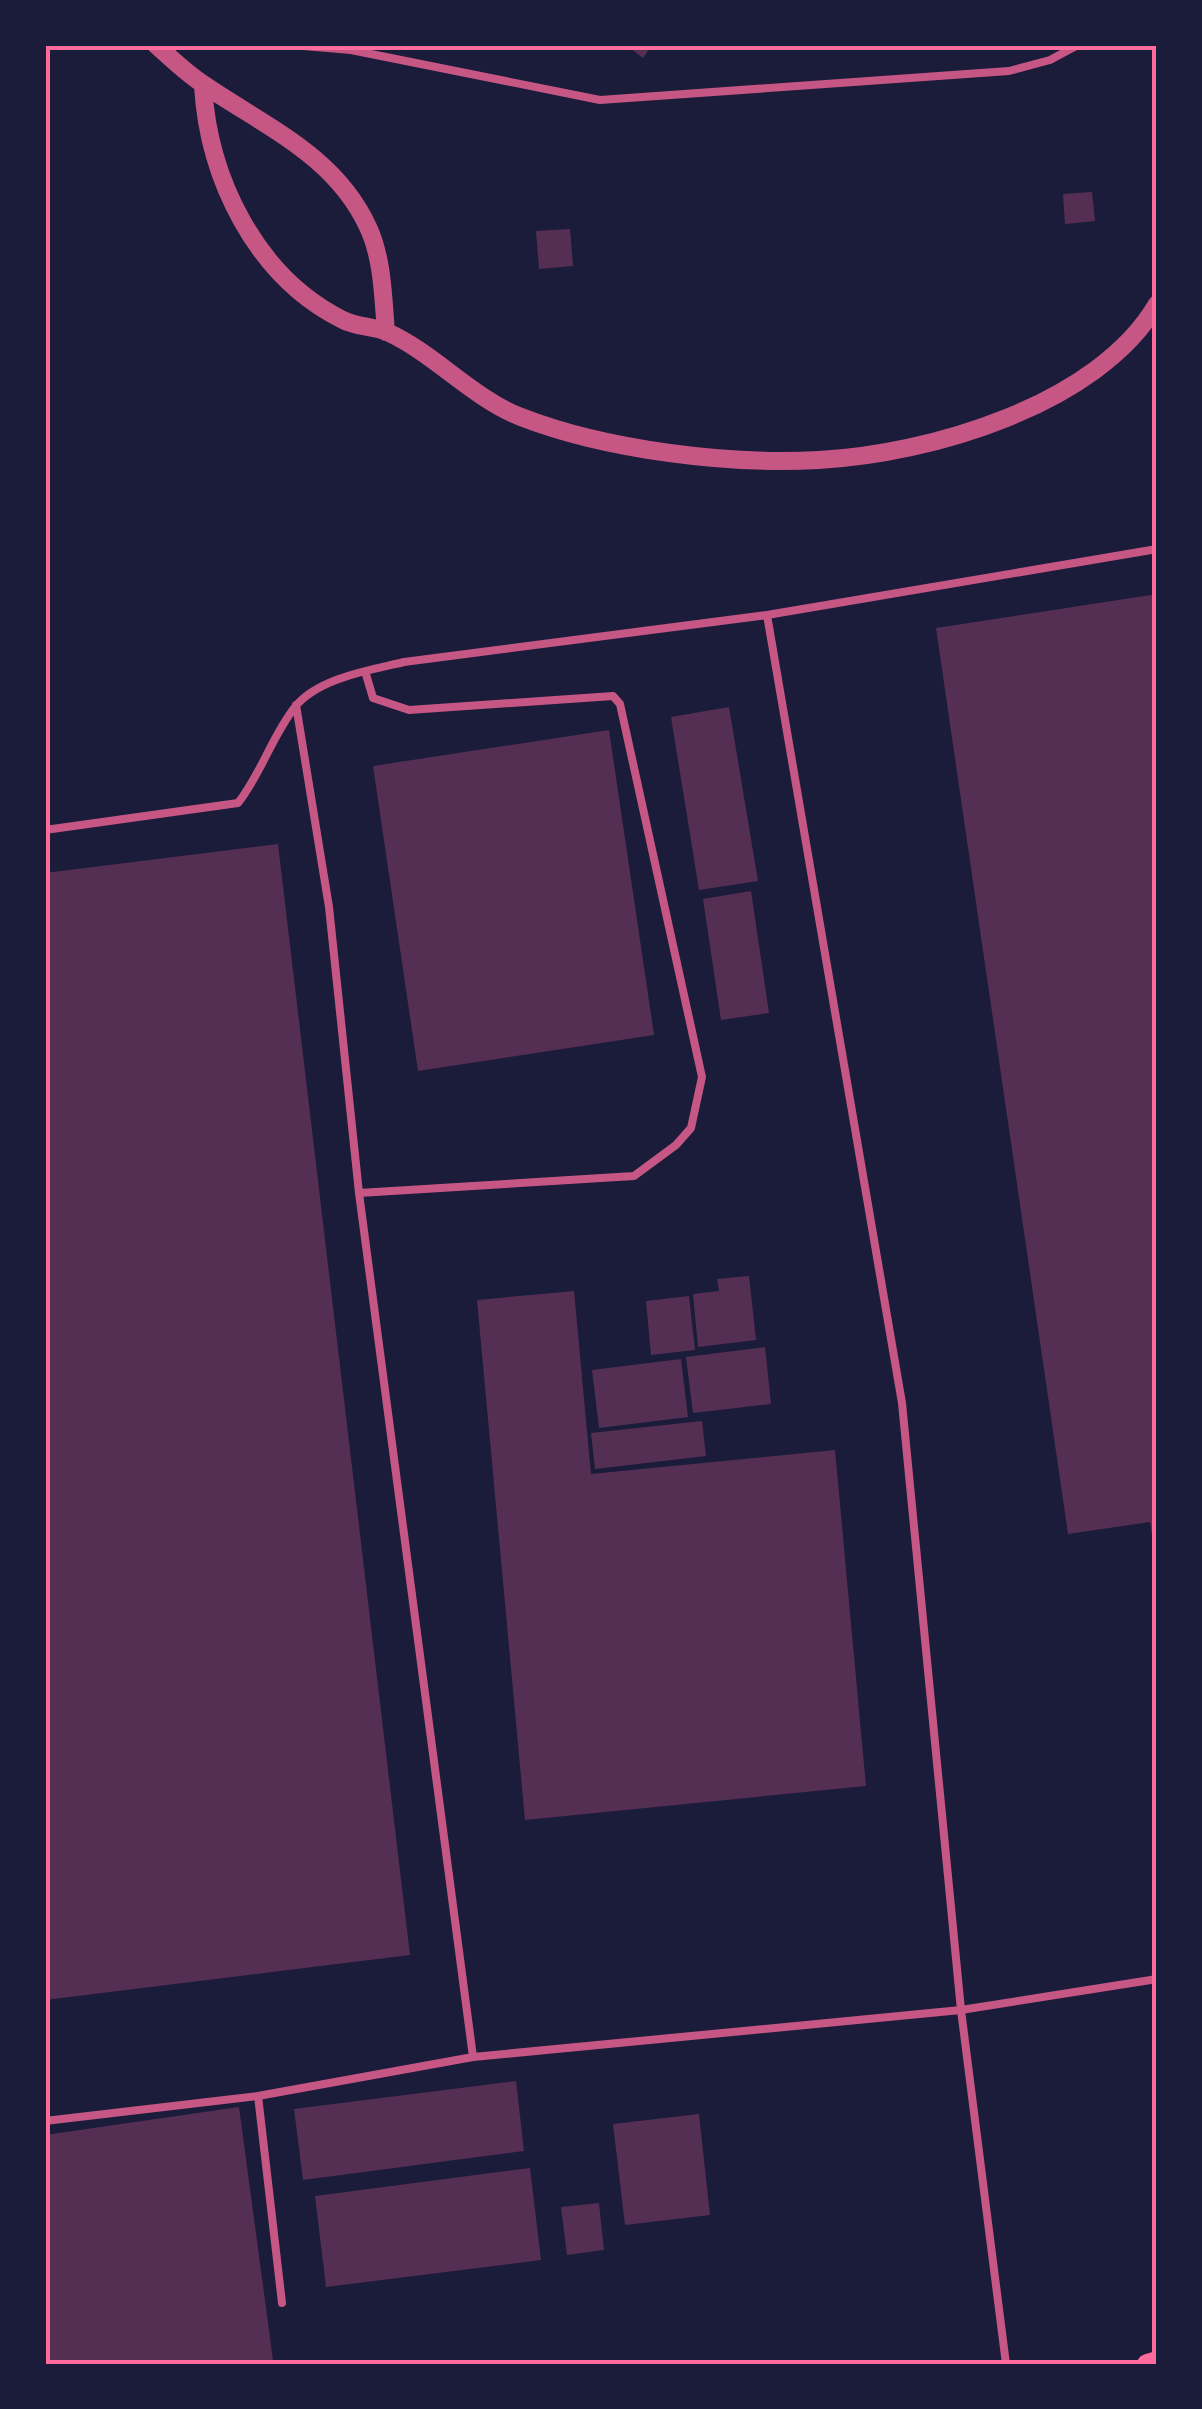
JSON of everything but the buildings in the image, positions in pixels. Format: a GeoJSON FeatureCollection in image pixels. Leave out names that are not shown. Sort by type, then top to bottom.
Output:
{"type":"FeatureCollection","features":[{"type":"Feature","properties":{"kind":"main road"},"geometry":{"type":"LineString","coordinates":[[1147,2364],[1157,2361]]}},
{"type":"Feature","properties":{"kind":"street"},"geometry":{"type":"LineString","coordinates":[[156,45],[203,84],[273,126],[334,176],[368,226],[380,268],[386,332]]}},
{"type":"Feature","properties":{"kind":"street"},"geometry":{"type":"LineString","coordinates":[[203,84],[205,121],[216,166],[249,235],[302,295],[346,322],[386,332],[518,416],[624,444],[730,457],[819,460],[892,450],[993,423],[1082,381],[1122,350],[1157,304]]}},
{"type":"Feature","properties":{"kind":"lane"},"geometry":{"type":"LineString","coordinates":[[292,45],[351,50],[600,100],[1009,70],[1050,60],[1078,45]]}},
{"type":"Feature","properties":{"kind":"lane"},"geometry":{"type":"LineString","coordinates":[[45,830],[238,803],[256,780],[296,705],[338,680],[404,662],[767,615],[1157,549]]}},
{"type":"Feature","properties":{"kind":"lane"},"geometry":{"type":"LineString","coordinates":[[767,615],[902,1403],[961,2010],[1006,2364]]}},
{"type":"Feature","properties":{"kind":"lane"},"geometry":{"type":"LineString","coordinates":[[360,1193],[634,1176],[676,1145],[691,1128],[702,1077],[620,704],[613,696],[410,710],[373,698],[365,672]]}},
{"type":"Feature","properties":{"kind":"lane"},"geometry":{"type":"LineString","coordinates":[[296,705],[330,907],[360,1193],[473,2057]]}},
{"type":"Feature","properties":{"kind":"lane"},"geometry":{"type":"LineString","coordinates":[[45,2120],[258,2096],[473,2057],[961,2010],[1157,1979]]}},
{"type":"Feature","properties":{"kind":"lane"},"geometry":{"type":"LineString","coordinates":[[258,2096],[282,2302]]}}]}
